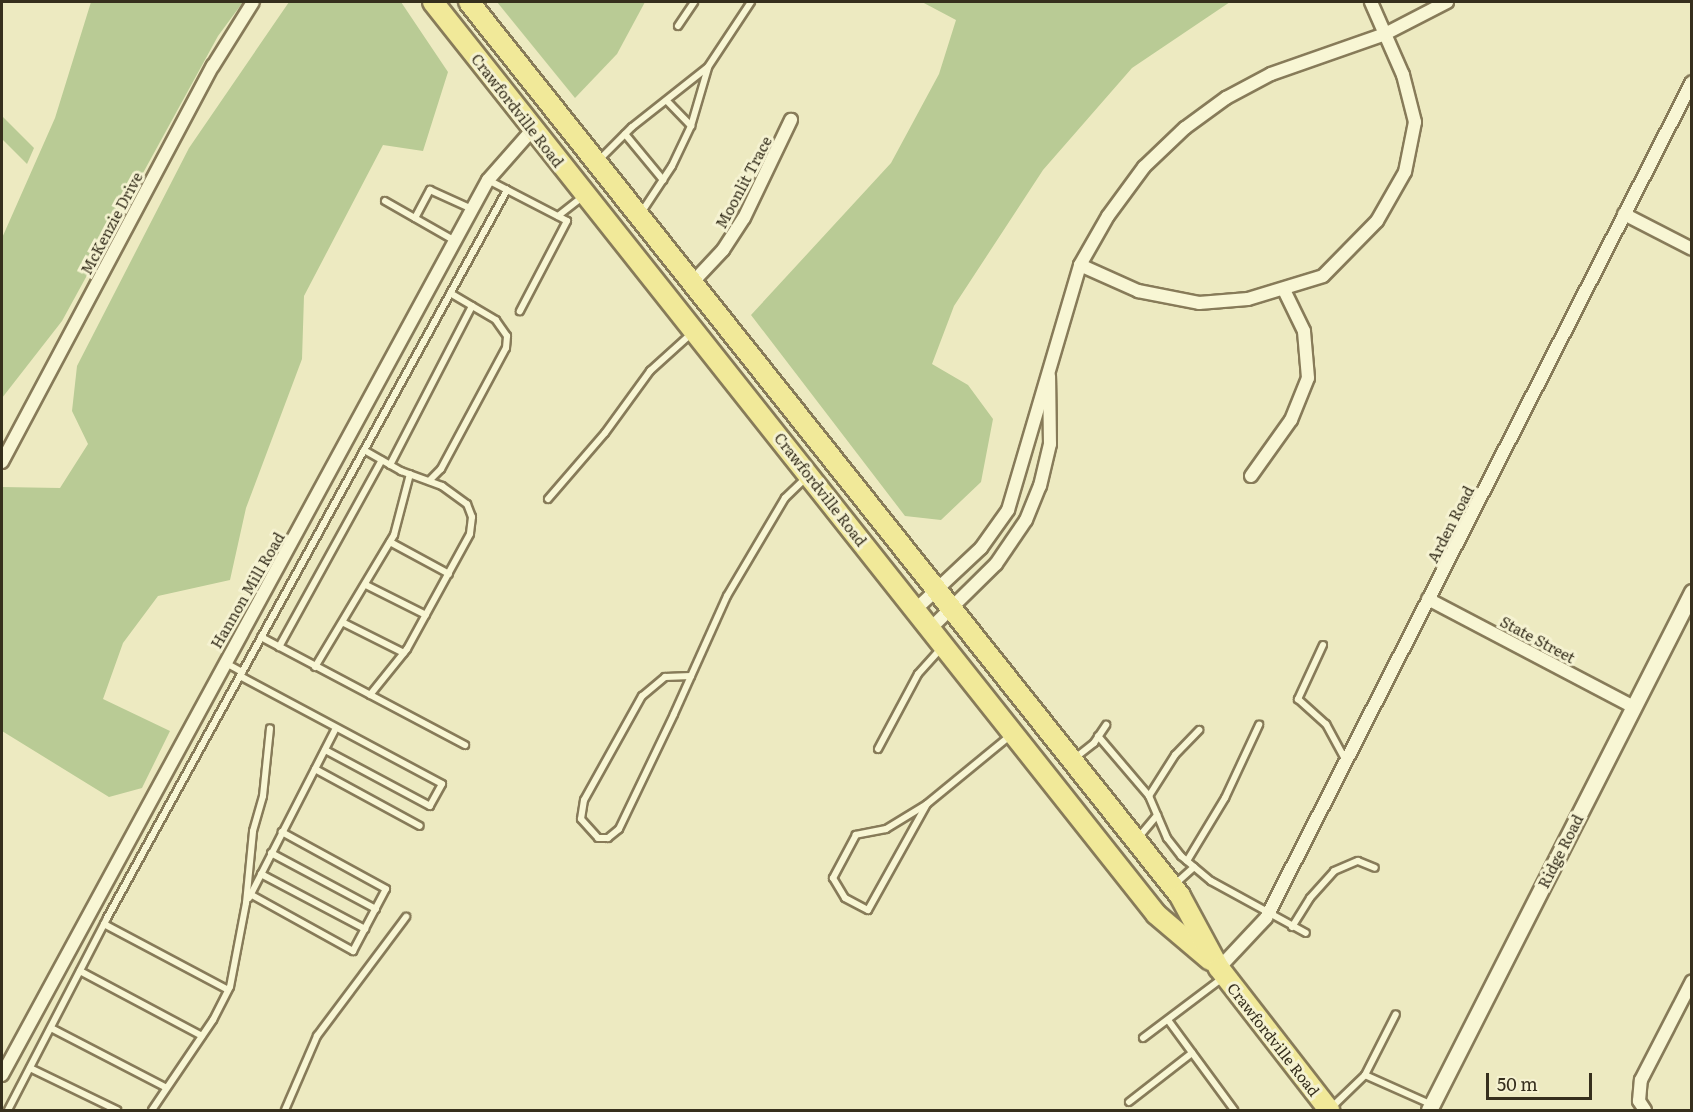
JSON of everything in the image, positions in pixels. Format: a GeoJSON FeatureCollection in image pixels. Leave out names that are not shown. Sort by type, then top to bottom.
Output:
{"type":"FeatureCollection","features":[{"type":"Feature","properties":{"kind":"main road","name":"Crawfordville Road"},"geometry":{"type":"LineString","coordinates":[[433,2],[1156,914],[1222,972]]}},
{"type":"Feature","properties":{"kind":"main road","name":"Crawfordville Road"},"geometry":{"type":"LineString","coordinates":[[469,2],[1173,886],[1222,972],[1329,1110]]}},
{"type":"Feature","properties":{"kind":"main road"},"geometry":{"type":"LineString","coordinates":[[534,84],[537,100],[533,129],[585,146]]}},
{"type":"Feature","properties":{"kind":"main road"},"geometry":{"type":"LineString","coordinates":[[723,367],[745,382],[784,397]]}},
{"type":"Feature","properties":{"kind":"main road"},"geometry":{"type":"LineString","coordinates":[[787,446],[819,458],[849,478]]}},
{"type":"Feature","properties":{"kind":"street","name":"McKenzie Drive"},"geometry":{"type":"LineString","coordinates":[[2,462],[213,66],[253,2]]}},
{"type":"Feature","properties":{"kind":"street"},"geometry":{"type":"LineString","coordinates":[[1080,264],[1138,291],[1188,302],[1248,299],[1284,290],[1323,276],[1377,221],[1405,172],[1415,122],[1403,75],[1371,2]]}},
{"type":"Feature","properties":{"kind":"street"},"geometry":{"type":"LineString","coordinates":[[916,609],[996,530],[1016,491],[1049,359],[1080,264],[1108,216],[1144,167],[1185,128],[1226,98],[1271,74],[1384,34],[1447,2]]}},
{"type":"Feature","properties":{"kind":"street","name":"Arden Road"},"geometry":{"type":"LineString","coordinates":[[1222,972],[1268,915],[1692,82]]}},
{"type":"Feature","properties":{"kind":"street","name":"Moonlit Trace"},"geometry":{"type":"LineString","coordinates":[[693,282],[723,250],[744,218],[791,120]]}},
{"type":"Feature","properties":{"kind":"street","name":"Hannon Mill Road"},"geometry":{"type":"LineString","coordinates":[[2,1076],[223,662],[488,180],[533,129]]}},
{"type":"Feature","properties":{"kind":"street"},"geometry":{"type":"LineString","coordinates":[[1624,214],[1692,249]]}},
{"type":"Feature","properties":{"kind":"street"},"geometry":{"type":"LineString","coordinates":[[1251,476],[1291,420],[1308,378],[1304,331],[1284,290]]}},
{"type":"Feature","properties":{"kind":"street"},"geometry":{"type":"LineString","coordinates":[[931,628],[986,576],[1016,538],[1035,498],[1050,444],[1049,359]]}},
{"type":"Feature","properties":{"kind":"street"},"geometry":{"type":"LineString","coordinates":[[1016,491],[1035,498]]}},
{"type":"Feature","properties":{"kind":"street","name":"Ridge Road"},"geometry":{"type":"LineString","coordinates":[[1430,1108],[1692,592]]}},
{"type":"Feature","properties":{"kind":"street","name":"State Street"},"geometry":{"type":"LineString","coordinates":[[1428,599],[1634,707]]}},
{"type":"Feature","properties":{"kind":"street"},"geometry":{"type":"LineString","coordinates":[[1643,1108],[1641,1080],[1692,981]]}},
{"type":"Feature","properties":{"kind":"lane"},"geometry":{"type":"LineString","coordinates":[[678,26],[694,2]]}},
{"type":"Feature","properties":{"kind":"lane"},"geometry":{"type":"LineString","coordinates":[[597,162],[625,134],[708,67],[751,2]]}},
{"type":"Feature","properties":{"kind":"lane"},"geometry":{"type":"LineString","coordinates":[[640,215],[663,180],[691,126],[708,67]]}},
{"type":"Feature","properties":{"kind":"lane"},"geometry":{"type":"LineString","coordinates":[[667,101],[691,126]]}},
{"type":"Feature","properties":{"kind":"lane"},"geometry":{"type":"LineString","coordinates":[[625,134],[663,180]]}},
{"type":"Feature","properties":{"kind":"lane"},"geometry":{"type":"LineString","coordinates":[[488,180],[567,221],[520,311]]}},
{"type":"Feature","properties":{"kind":"lane"},"geometry":{"type":"LineString","coordinates":[[415,218],[430,190],[472,210]]}},
{"type":"Feature","properties":{"kind":"lane"},"geometry":{"type":"LineString","coordinates":[[8,1110],[104,924],[507,190]]}},
{"type":"Feature","properties":{"kind":"lane"},"geometry":{"type":"LineString","coordinates":[[558,216],[585,194]]}},
{"type":"Feature","properties":{"kind":"lane"},"geometry":{"type":"LineString","coordinates":[[385,201],[456,241]]}},
{"type":"Feature","properties":{"kind":"lane"},"geometry":{"type":"LineString","coordinates":[[429,481],[441,469],[506,348],[502,327],[450,293]]}},
{"type":"Feature","properties":{"kind":"lane"},"geometry":{"type":"LineString","coordinates":[[390,465],[472,306]]}},
{"type":"Feature","properties":{"kind":"lane"},"geometry":{"type":"LineString","coordinates":[[548,499],[605,433],[650,371],[694,331]]}},
{"type":"Feature","properties":{"kind":"lane"},"geometry":{"type":"LineString","coordinates":[[364,450],[390,465],[429,481],[468,504],[472,517],[470,534],[426,615],[404,653],[370,695]]}},
{"type":"Feature","properties":{"kind":"lane"},"geometry":{"type":"LineString","coordinates":[[279,647],[382,460]]}},
{"type":"Feature","properties":{"kind":"lane"},"geometry":{"type":"LineString","coordinates":[[315,667],[344,623],[390,542],[410,474]]}},
{"type":"Feature","properties":{"kind":"lane"},"geometry":{"type":"LineString","coordinates":[[691,675],[665,677],[642,696],[584,800],[581,819],[598,838],[608,838],[619,829],[691,675],[727,596],[785,498],[810,475]]}},
{"type":"Feature","properties":{"kind":"lane"},"geometry":{"type":"LineString","coordinates":[[390,542],[448,574]]}},
{"type":"Feature","properties":{"kind":"lane"},"geometry":{"type":"LineString","coordinates":[[366,585],[426,615]]}},
{"type":"Feature","properties":{"kind":"lane"},"geometry":{"type":"LineString","coordinates":[[344,623],[404,653]]}},
{"type":"Feature","properties":{"kind":"lane"},"geometry":{"type":"LineString","coordinates":[[261,638],[465,745]]}},
{"type":"Feature","properties":{"kind":"lane"},"geometry":{"type":"LineString","coordinates":[[878,749],[918,674],[944,645]]}},
{"type":"Feature","properties":{"kind":"lane"},"geometry":{"type":"LineString","coordinates":[[1323,645],[1298,699],[1326,724],[1346,762]]}},
{"type":"Feature","properties":{"kind":"lane"},"geometry":{"type":"LineString","coordinates":[[223,662],[336,728],[442,784],[430,806],[325,750]]}},
{"type":"Feature","properties":{"kind":"lane"},"geometry":{"type":"LineString","coordinates":[[1072,760],[1098,736],[1106,725]]}},
{"type":"Feature","properties":{"kind":"lane"},"geometry":{"type":"LineString","coordinates":[[1187,861],[1225,798],[1259,725]]}},
{"type":"Feature","properties":{"kind":"lane"},"geometry":{"type":"LineString","coordinates":[[152,1110],[165,1087],[202,1036],[228,990],[246,903],[270,728]]}},
{"type":"Feature","properties":{"kind":"lane"},"geometry":{"type":"LineString","coordinates":[[246,903],[336,728]]}},
{"type":"Feature","properties":{"kind":"lane"},"geometry":{"type":"LineString","coordinates":[[1149,796],[1175,755],[1200,730]]}},
{"type":"Feature","properties":{"kind":"lane"},"geometry":{"type":"LineString","coordinates":[[927,804],[868,910],[845,898],[833,878],[856,835],[886,829],[927,804],[1013,733]]}},
{"type":"Feature","properties":{"kind":"lane"},"geometry":{"type":"LineString","coordinates":[[1098,736],[1149,796],[1167,838],[1187,861],[1211,882],[1268,915],[1306,933]]}},
{"type":"Feature","properties":{"kind":"lane"},"geometry":{"type":"LineString","coordinates":[[315,769],[420,826]]}},
{"type":"Feature","properties":{"kind":"lane"},"geometry":{"type":"LineString","coordinates":[[1136,841],[1157,816]]}},
{"type":"Feature","properties":{"kind":"lane"},"geometry":{"type":"LineString","coordinates":[[250,894],[353,951],[376,909],[386,889],[282,832]]}},
{"type":"Feature","properties":{"kind":"lane"},"geometry":{"type":"LineString","coordinates":[[271,853],[376,909]]}},
{"type":"Feature","properties":{"kind":"lane"},"geometry":{"type":"LineString","coordinates":[[1292,927],[1310,898],[1335,871],[1358,861],[1375,868]]}},
{"type":"Feature","properties":{"kind":"lane"},"geometry":{"type":"LineString","coordinates":[[1173,886],[1194,867]]}},
{"type":"Feature","properties":{"kind":"lane"},"geometry":{"type":"LineString","coordinates":[[261,874],[365,929]]}},
{"type":"Feature","properties":{"kind":"lane"},"geometry":{"type":"LineString","coordinates":[[285,1110],[317,1036],[406,917]]}},
{"type":"Feature","properties":{"kind":"lane"},"geometry":{"type":"LineString","coordinates":[[104,924],[228,990]]}},
{"type":"Feature","properties":{"kind":"lane"},"geometry":{"type":"LineString","coordinates":[[80,971],[202,1036]]}},
{"type":"Feature","properties":{"kind":"lane"},"geometry":{"type":"LineString","coordinates":[[1143,1038],[1168,1020],[1222,972]]}},
{"type":"Feature","properties":{"kind":"lane"},"geometry":{"type":"LineString","coordinates":[[1329,1110],[1365,1075],[1396,1014]]}},
{"type":"Feature","properties":{"kind":"lane"},"geometry":{"type":"LineString","coordinates":[[1168,1020],[1234,1110]]}},
{"type":"Feature","properties":{"kind":"lane"},"geometry":{"type":"LineString","coordinates":[[51,1028],[165,1087]]}},
{"type":"Feature","properties":{"kind":"lane"},"geometry":{"type":"LineString","coordinates":[[1129,1102],[1192,1053]]}},
{"type":"Feature","properties":{"kind":"lane"},"geometry":{"type":"LineString","coordinates":[[30,1068],[117,1110]]}},
{"type":"Feature","properties":{"kind":"lane"},"geometry":{"type":"LineString","coordinates":[[1365,1075],[1430,1108]]}},
{"type":"Feature","properties":{"kind":"green space"},"geometry":{"type":"Polygon","coordinates":[[[91,2],[243,2],[218,36],[62,321],[2,398],[2,238],[55,118],[91,2]]]}},
{"type":"Feature","properties":{"kind":"green space"},"geometry":{"type":"Polygon","coordinates":[[[289,2],[401,2],[448,72],[423,151],[383,145],[304,296],[302,359],[246,508],[230,580],[158,596],[123,643],[103,699],[170,731],[142,788],[109,797],[2,731],[2,487],[60,488],[88,444],[72,411],[77,366],[189,148],[289,2]]]}},
{"type":"Feature","properties":{"kind":"green space"},"geometry":{"type":"Polygon","coordinates":[[[497,2],[645,2],[617,54],[575,98],[497,2]]]}},
{"type":"Feature","properties":{"kind":"green space"},"geometry":{"type":"Polygon","coordinates":[[[922,2],[1230,2],[1132,68],[1043,170],[954,306],[932,364],[968,385],[993,419],[981,482],[941,520],[905,516],[751,315],[891,163],[939,74],[956,20],[922,2]]]}},
{"type":"Feature","properties":{"kind":"green space"},"geometry":{"type":"Polygon","coordinates":[[[2,116],[34,148],[27,164],[2,139],[2,116]]]}}]}
